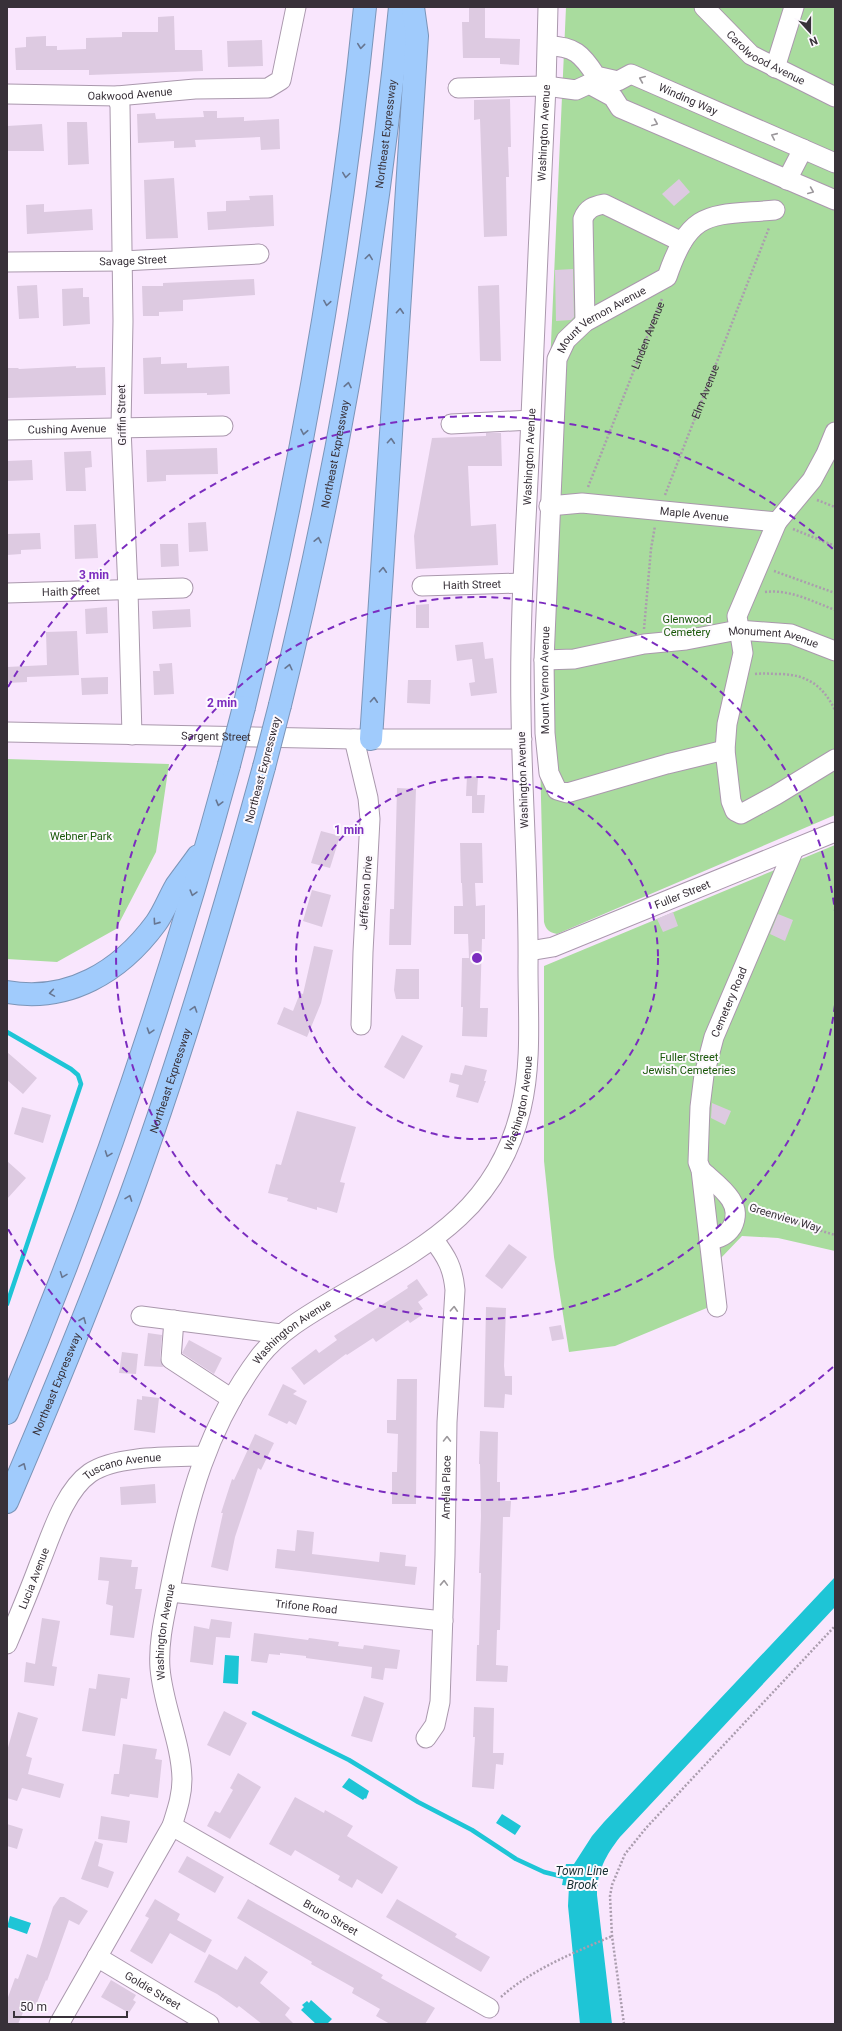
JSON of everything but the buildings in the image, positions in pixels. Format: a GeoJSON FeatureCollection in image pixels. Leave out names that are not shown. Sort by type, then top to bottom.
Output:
{"type":"FeatureCollection","features":[{"type":"Feature","properties":{"kind":"highway"},"geometry":{"type":"LineString","coordinates":[[7,1413],[74,1246],[113,1140],[166,984],[208,842],[244,707],[286,525],[317,361],[344,189],[365,7]]}},
{"type":"Feature","properties":{"kind":"highway","name":"Northeast Expressway"},"geometry":{"type":"LineString","coordinates":[[7,1502],[90,1304],[148,1147],[217,935],[264,767],[320,532],[352,361],[377,203],[400,7]]}},
{"type":"Feature","properties":{"kind":"highway"},"geometry":{"type":"LineString","coordinates":[[363,739],[417,36],[412,7]]}},
{"type":"Feature","properties":{"kind":"highway"},"geometry":{"type":"LineString","coordinates":[[7,992],[37,995],[54,993],[84,984],[110,969],[135,948],[156,923],[176,887],[208,842]]}},
{"type":"Feature","properties":{"kind":"street","name":"Oakwood Avenue"},"geometry":{"type":"LineString","coordinates":[[7,94],[117,96],[196,89],[268,88],[281,80],[296,7]]}},
{"type":"Feature","properties":{"kind":"street","name":"Washington Avenue"},"geometry":{"type":"LineString","coordinates":[[59,2024],[172,1826],[180,1798],[182,1776],[178,1747],[162,1688],[159,1666],[163,1620],[184,1519],[204,1456],[232,1399],[258,1359],[281,1334],[310,1314],[433,1239],[456,1221],[484,1190],[503,1160],[517,1125],[524,1096],[528,1064],[529,951],[522,739],[522,584],[548,46],[548,7]]}},
{"type":"Feature","properties":{"kind":"street","name":"Carolwood Avenue"},"geometry":{"type":"LineString","coordinates":[[704,7],[751,55],[835,97]]}},
{"type":"Feature","properties":{"kind":"street"},"geometry":{"type":"LineString","coordinates":[[775,68],[794,7]]}},
{"type":"Feature","properties":{"kind":"street","name":"Winding Way"},"geometry":{"type":"LineString","coordinates":[[548,46],[564,46],[585,58],[596,76],[616,89],[631,74],[835,163]]}},
{"type":"Feature","properties":{"kind":"street"},"geometry":{"type":"LineString","coordinates":[[458,88],[546,86],[576,90],[589,84],[616,89],[620,108],[835,200]]}},
{"type":"Feature","properties":{"kind":"street","name":"Griffin Street"},"geometry":{"type":"LineString","coordinates":[[117,96],[120,106],[123,321],[121,428],[132,735]]}},
{"type":"Feature","properties":{"kind":"street"},"geometry":{"type":"LineString","coordinates":[[787,180],[803,149]]}},
{"type":"Feature","properties":{"kind":"street"},"geometry":{"type":"LineString","coordinates":[[585,322],[583,219],[586,212],[592,207],[604,204],[682,242]]}},
{"type":"Feature","properties":{"kind":"street"},"geometry":{"type":"LineString","coordinates":[[667,277],[674,257],[688,232],[703,220],[717,214],[775,210]]}},
{"type":"Feature","properties":{"kind":"street","name":"Savage Street"},"geometry":{"type":"LineString","coordinates":[[7,262],[122,261],[259,254]]}},
{"type":"Feature","properties":{"kind":"street","name":"Mount Vernon Avenue"},"geometry":{"type":"LineString","coordinates":[[667,277],[585,322],[566,340],[557,360],[549,506],[544,660],[545,733],[548,773],[557,790],[567,793],[583,790],[667,764],[725,750]]}},
{"type":"Feature","properties":{"kind":"street"},"geometry":{"type":"LineString","coordinates":[[451,424],[531,420]]}},
{"type":"Feature","properties":{"kind":"street","name":"Cushing Avenue"},"geometry":{"type":"LineString","coordinates":[[7,430],[223,426]]}},
{"type":"Feature","properties":{"kind":"street"},"geometry":{"type":"LineString","coordinates":[[835,432],[826,454],[812,480],[777,522],[737,616],[738,630],[743,653],[727,724],[725,750],[731,802],[735,811],[741,814],[776,795],[835,759]]}},
{"type":"Feature","properties":{"kind":"street","name":"Maple Avenue"},"geometry":{"type":"LineString","coordinates":[[549,506],[582,503],[777,522]]}},
{"type":"Feature","properties":{"kind":"street","name":"Haith Street"},"geometry":{"type":"LineString","coordinates":[[422,586],[522,584]]}},
{"type":"Feature","properties":{"kind":"street","name":"Haith Street"},"geometry":{"type":"LineString","coordinates":[[7,593],[128,591],[183,588]]}},
{"type":"Feature","properties":{"kind":"street","name":"Monument Avenue"},"geometry":{"type":"LineString","coordinates":[[544,660],[574,659],[644,644],[686,640],[738,630],[791,634],[835,652]]}},
{"type":"Feature","properties":{"kind":"street","name":"Sargent Street"},"geometry":{"type":"LineString","coordinates":[[7,732],[363,739],[522,739]]}},
{"type":"Feature","properties":{"kind":"street","name":"Jefferson Drive"},"geometry":{"type":"LineString","coordinates":[[361,1025],[370,819],[363,739]]}},
{"type":"Feature","properties":{"kind":"street","name":"Fuller Street"},"geometry":{"type":"LineString","coordinates":[[529,951],[553,947],[835,832]]}},
{"type":"Feature","properties":{"kind":"street","name":"Cemetery Road"},"geometry":{"type":"LineString","coordinates":[[717,1307],[701,1170],[698,1162],[700,1107],[704,1075],[714,1037],[794,849]]}},
{"type":"Feature","properties":{"kind":"street","name":"Greenview Way"},"geometry":{"type":"LineString","coordinates":[[701,1170],[734,1202],[735,1214],[730,1230],[717,1240],[709,1240]]}},
{"type":"Feature","properties":{"kind":"street","name":"Amelia Place"},"geometry":{"type":"LineString","coordinates":[[426,1738],[435,1725],[440,1702],[447,1422],[455,1290],[453,1273],[442,1251],[433,1239]]}},
{"type":"Feature","properties":{"kind":"street"},"geometry":{"type":"LineString","coordinates":[[141,1316],[281,1334]]}},
{"type":"Feature","properties":{"kind":"street"},"geometry":{"type":"LineString","coordinates":[[174,1320],[171,1358],[232,1399]]}},
{"type":"Feature","properties":{"kind":"street","name":"Tuscano Avenue"},"geometry":{"type":"LineString","coordinates":[[61,1513],[74,1489],[90,1473],[113,1464],[150,1458],[204,1456]]}},
{"type":"Feature","properties":{"kind":"street","name":"Lucia Avenue"},"geometry":{"type":"LineString","coordinates":[[7,1644],[61,1513]]}},
{"type":"Feature","properties":{"kind":"street","name":"Trifone Road"},"geometry":{"type":"LineString","coordinates":[[170,1592],[443,1622]]}},
{"type":"Feature","properties":{"kind":"street","name":"Bruno Street"},"geometry":{"type":"LineString","coordinates":[[172,1826],[489,2008]]}},
{"type":"Feature","properties":{"kind":"street","name":"Goldie Street"},"geometry":{"type":"LineString","coordinates":[[97,1957],[209,2024]]}},
{"type":"Feature","properties":{"kind":"path","name":"Elm Avenue"},"geometry":{"type":"LineString","coordinates":[[644,644],[644,615],[651,549],[658,511],[775,210]]}},
{"type":"Feature","properties":{"kind":"path","name":"Linden Avenue"},"geometry":{"type":"LineString","coordinates":[[582,503],[661,307],[667,277]]}},
{"type":"Feature","properties":{"kind":"path"},"geometry":{"type":"LineString","coordinates":[[777,522],[835,546]]}},
{"type":"Feature","properties":{"kind":"path"},"geometry":{"type":"LineString","coordinates":[[758,566],[835,593]]}},
{"type":"Feature","properties":{"kind":"path"},"geometry":{"type":"LineString","coordinates":[[746,594],[775,590],[800,596],[835,610]]}},
{"type":"Feature","properties":{"kind":"path"},"geometry":{"type":"LineString","coordinates":[[737,679],[762,673],[793,674],[806,679],[821,689],[835,710]]}},
{"type":"Feature","properties":{"kind":"path","name":"Greenview Way"},"geometry":{"type":"LineString","coordinates":[[734,1202],[835,1235]]}},
{"type":"Feature","properties":{"kind":"path"},"geometry":{"type":"LineString","coordinates":[[624,2024],[612,1936],[610,1906],[612,1885],[630,1847],[835,1626]]}},
{"type":"Feature","properties":{"kind":"path"},"geometry":{"type":"LineString","coordinates":[[489,2008],[513,1987],[567,1956],[612,1936]]}},
{"type":"Feature","properties":{"kind":"green space","name":"Glenwood Cemetery"},"geometry":{"type":"Polygon","coordinates":[[[566,7],[835,7],[835,815],[557,934],[548,930],[544,922],[538,674],[539,612],[566,7]]]}},
{"type":"Feature","properties":{"kind":"green space","name":"Webner Park"},"geometry":{"type":"Polygon","coordinates":[[[7,759],[169,764],[156,852],[116,929],[57,962],[7,959],[7,759]]]}},
{"type":"Feature","properties":{"kind":"green space","name":"Fuller Street Jewish Cemeteries"},"geometry":{"type":"Polygon","coordinates":[[[835,845],[835,1251],[778,1238],[742,1236],[720,1259],[714,1305],[615,1346],[569,1352],[554,1257],[544,1161],[544,966],[835,845]]]}},
{"type":"Feature","properties":{"kind":"water","name":"Town Line Brook"},"geometry":{"type":"Polygon","coordinates":[[[835,1577],[835,1607],[620,1837],[610,1850],[603,1864],[597,1886],[597,1895],[612,2024],[580,2024],[568,1906],[569,1886],[562,1885],[566,1864],[574,1864],[592,1836],[604,1822],[835,1577]]]}},
{"type":"Feature","properties":{"kind":"water"},"geometry":{"type":"Polygon","coordinates":[[[225,1655],[239,1656],[238,1684],[223,1683],[225,1655]]]}},
{"type":"Feature","properties":{"kind":"water"},"geometry":{"type":"Polygon","coordinates":[[[349,1778],[369,1791],[366,1799],[365,1798],[363,1800],[342,1787],[349,1778]]]}},
{"type":"Feature","properties":{"kind":"water"},"geometry":{"type":"Polygon","coordinates":[[[502,1814],[521,1826],[515,1835],[496,1823],[502,1814]]]}},
{"type":"Feature","properties":{"kind":"water"},"geometry":{"type":"Polygon","coordinates":[[[10,1916],[31,1923],[27,1934],[7,1927],[10,1916]]]}},
{"type":"Feature","properties":{"kind":"water"},"geometry":{"type":"Polygon","coordinates":[[[311,2000],[332,2019],[327,2024],[316,2024],[301,2010],[304,2007],[302,2005],[307,2001],[309,2003],[311,2000]]]}},
{"type":"Feature","properties":{"kind":"waterway"},"geometry":{"type":"LineString","coordinates":[[7,1032],[71,1069],[78,1075],[81,1084],[7,1304]]}},
{"type":"Feature","properties":{"kind":"waterway"},"geometry":{"type":"LineString","coordinates":[[254,1713],[349,1760],[418,1802],[472,1830],[516,1859],[544,1872],[568,1878]]}}]}
